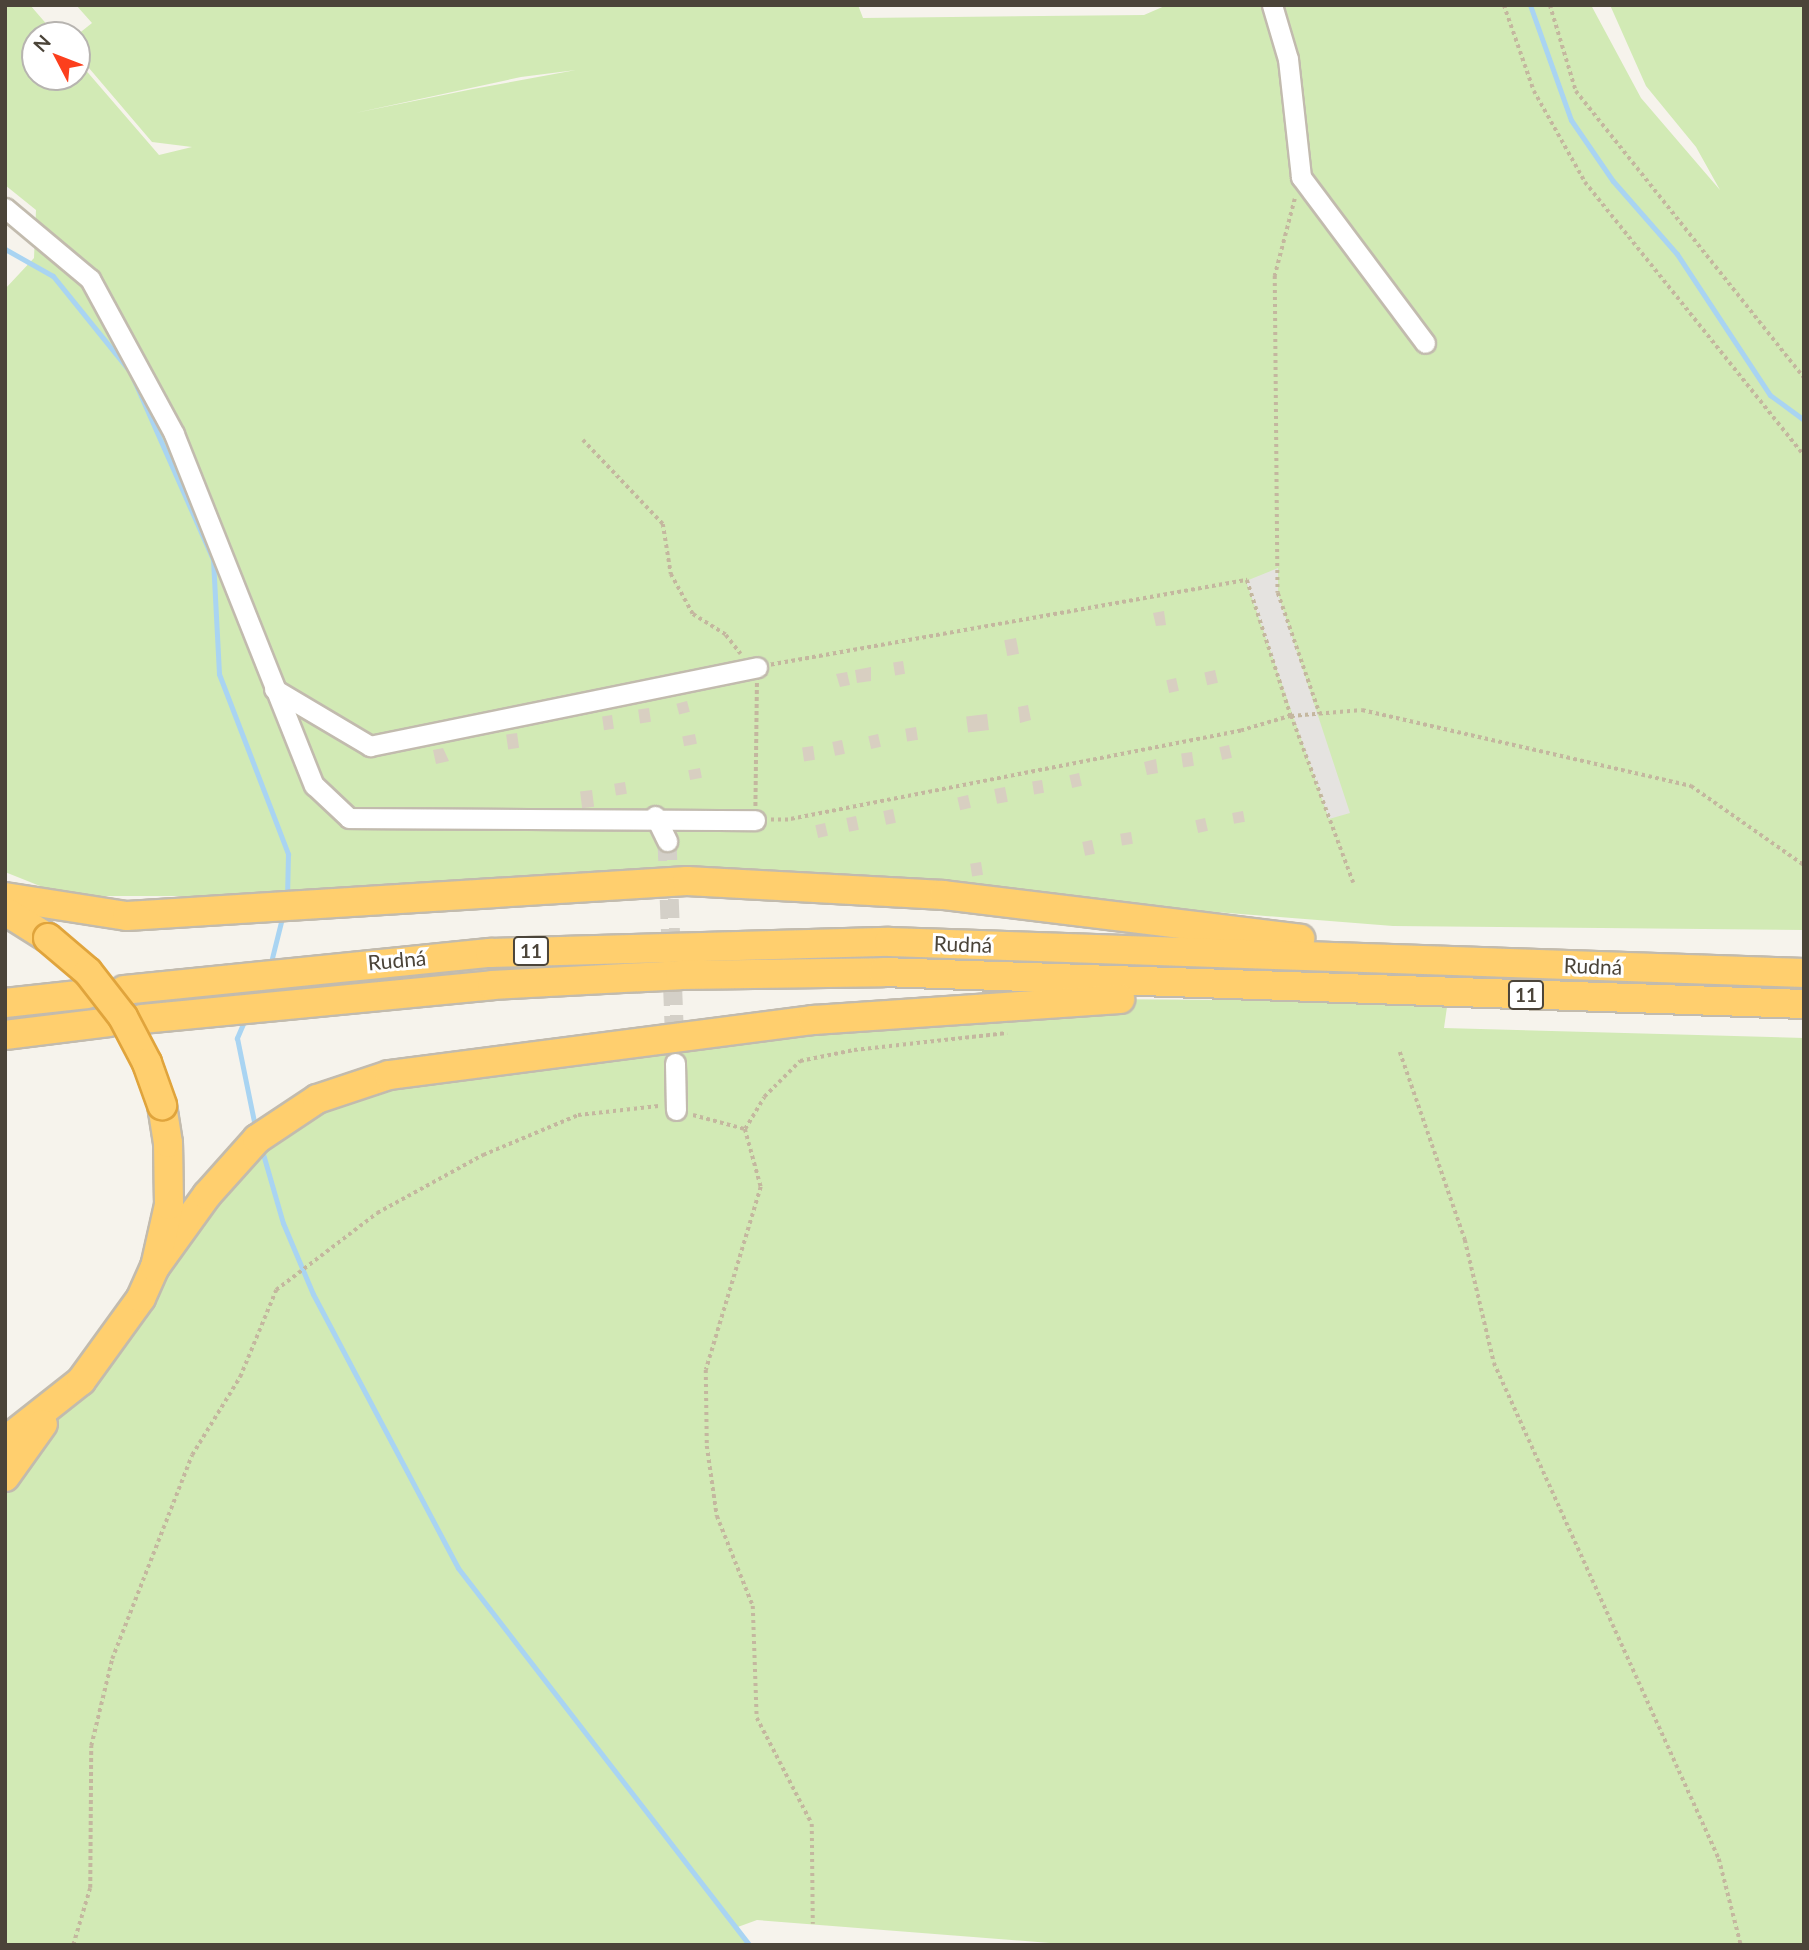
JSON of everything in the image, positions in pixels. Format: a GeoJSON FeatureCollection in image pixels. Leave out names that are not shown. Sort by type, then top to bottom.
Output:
{"type":"FeatureCollection","features":[{"type":"Feature","properties":{"kind":"highway"},"geometry":{"type":"LineString","coordinates":[[5,897],[127,916],[597,884],[687,881],[817,885],[1069,909],[1480,962]]}},
{"type":"Feature","properties":{"kind":"highway"},"geometry":{"type":"LineString","coordinates":[[5,911],[48,937],[88,972],[123,1017],[148,1063],[162,1105],[169,1143],[169,1205],[155,1266]]}},
{"type":"Feature","properties":{"kind":"highway","name":"Rudná"},"geometry":{"type":"LineString","coordinates":[[124,990],[386,961],[684,945],[889,942],[1804,973]]}},
{"type":"Feature","properties":{"kind":"highway","name":"Rudná"},"geometry":{"type":"LineString","coordinates":[[142,1019],[390,993],[680,975],[883,972],[1804,1004]]}},
{"type":"Feature","properties":{"kind":"highway"},"geometry":{"type":"LineString","coordinates":[[5,1477],[57,1404],[124,1327],[155,1266],[207,1195],[257,1139],[317,1099],[389,1075],[813,1020],[1075,1000],[1226,1000],[1248,986]]}},
{"type":"Feature","properties":{"kind":"highway"},"geometry":{"type":"LineString","coordinates":[[5,1003],[88,994]]}},
{"type":"Feature","properties":{"kind":"highway"},"geometry":{"type":"LineString","coordinates":[[5,1035],[109,1022]]}},
{"type":"Feature","properties":{"kind":"highway"},"geometry":{"type":"LineString","coordinates":[[5,1441],[57,1404]]}},
{"type":"Feature","properties":{"kind":"lane"},"geometry":{"type":"LineString","coordinates":[[1272,5],[1288,59],[1301,177],[1425,343]]}},
{"type":"Feature","properties":{"kind":"lane"},"geometry":{"type":"LineString","coordinates":[[5,208],[90,279],[174,434],[314,785],[349,818],[656,816],[755,820]]}},
{"type":"Feature","properties":{"kind":"lane"},"geometry":{"type":"LineString","coordinates":[[274,689],[370,746],[750,663]]}},
{"type":"Feature","properties":{"kind":"lane"},"geometry":{"type":"LineString","coordinates":[[656,816],[667,841]]}},
{"type":"Feature","properties":{"kind":"lane"},"geometry":{"type":"LineString","coordinates":[[675,1063],[676,1110]]}},
{"type":"Feature","properties":{"kind":"path"},"geometry":{"type":"LineString","coordinates":[[1504,5],[1534,91],[1585,182],[1804,455]]}},
{"type":"Feature","properties":{"kind":"path"},"geometry":{"type":"LineString","coordinates":[[1550,5],[1576,91],[1804,378]]}},
{"type":"Feature","properties":{"kind":"path"},"geometry":{"type":"LineString","coordinates":[[1301,177],[1275,276],[1278,593],[1320,714]]}},
{"type":"Feature","properties":{"kind":"path"},"geometry":{"type":"LineString","coordinates":[[583,440],[663,524],[671,574],[693,614],[726,635],[750,663],[755,820],[788,820],[1241,731],[1291,716],[1362,710],[1691,786],[1804,864]]}},
{"type":"Feature","properties":{"kind":"path"},"geometry":{"type":"LineString","coordinates":[[750,663],[1247,580],[1291,716],[1353,883]]}},
{"type":"Feature","properties":{"kind":"path"},"geometry":{"type":"LineString","coordinates":[[813,1924],[812,1824],[757,1718],[753,1606],[717,1516],[707,1446],[706,1370],[761,1187],[746,1129],[764,1097],[800,1061],[854,1050],[1007,1033]]}},
{"type":"Feature","properties":{"kind":"path"},"geometry":{"type":"LineString","coordinates":[[1399,1052],[1465,1240],[1494,1363],[1719,1859],[1741,1945]]}},
{"type":"Feature","properties":{"kind":"path"},"geometry":{"type":"LineString","coordinates":[[73,1945],[90,1888],[91,1746],[112,1658],[192,1455],[240,1377],[276,1290],[377,1213],[483,1155],[578,1115],[665,1105],[746,1129]]}},
{"type":"Feature","properties":{"kind":"green space"},"geometry":{"type":"Polygon","coordinates":[[[5,5],[30,5],[44,21],[21,21],[21,91],[91,91],[91,76],[159,155],[192,147],[152,142],[91,70],[92,23],[76,5],[858,5],[863,18],[1144,15],[1167,5],[1591,5],[1641,98],[1720,190],[1696,147],[1646,86],[1610,5],[1804,5],[1804,930],[1393,926],[663,868],[247,896],[65,896],[5,872],[5,289],[34,258],[36,210],[5,185],[5,5]],[[576,70],[521,77],[355,113],[473,89],[576,70]]]}},
{"type":"Feature","properties":{"kind":"green space"},"geometry":{"type":"Polygon","coordinates":[[[1248,986],[1449,993],[1444,1028],[1804,1038],[1804,1945],[1075,1945],[757,1920],[735,1928],[749,1945],[5,1945],[5,1477],[233,1162],[354,1086],[1087,999],[1226,1000],[1248,986]]]}},
{"type":"Feature","properties":{"kind":"shaded area"},"geometry":{"type":"Polygon","coordinates":[[[1278,568],[1278,594],[1350,813],[1329,819],[1246,581],[1278,568]]]}},
{"type":"Feature","properties":{"kind":"building"},"geometry":{"type":"Polygon","coordinates":[[[1164,611],[1166,625],[1156,626],[1153,613],[1164,611]]]}},
{"type":"Feature","properties":{"kind":"building"},"geometry":{"type":"Polygon","coordinates":[[[1016,638],[1019,654],[1007,656],[1004,640],[1016,638]]]}},
{"type":"Feature","properties":{"kind":"building"},"geometry":{"type":"Polygon","coordinates":[[[903,661],[905,674],[895,675],[893,663],[903,661]]]}},
{"type":"Feature","properties":{"kind":"building"},"geometry":{"type":"Polygon","coordinates":[[[871,667],[871,681],[857,683],[855,670],[871,667]]]}},
{"type":"Feature","properties":{"kind":"building"},"geometry":{"type":"Polygon","coordinates":[[[1215,670],[1218,683],[1207,685],[1204,672],[1215,670]]]}},
{"type":"Feature","properties":{"kind":"building"},"geometry":{"type":"Polygon","coordinates":[[[847,672],[850,685],[840,687],[836,674],[847,672]]]}},
{"type":"Feature","properties":{"kind":"building"},"geometry":{"type":"Polygon","coordinates":[[[1176,678],[1179,691],[1169,693],[1166,680],[1176,678]]]}},
{"type":"Feature","properties":{"kind":"building"},"geometry":{"type":"Polygon","coordinates":[[[687,701],[690,712],[679,714],[676,704],[687,701]]]}},
{"type":"Feature","properties":{"kind":"building"},"geometry":{"type":"Polygon","coordinates":[[[1028,705],[1031,720],[1020,723],[1018,707],[1028,705]]]}},
{"type":"Feature","properties":{"kind":"building"},"geometry":{"type":"Polygon","coordinates":[[[649,708],[651,722],[640,723],[638,710],[649,708]]]}},
{"type":"Feature","properties":{"kind":"building"},"geometry":{"type":"Polygon","coordinates":[[[987,714],[989,730],[968,732],[966,717],[987,714]]]}},
{"type":"Feature","properties":{"kind":"building"},"geometry":{"type":"Polygon","coordinates":[[[612,715],[614,729],[604,730],[602,716],[612,715]]]}},
{"type":"Feature","properties":{"kind":"building"},"geometry":{"type":"Polygon","coordinates":[[[916,727],[918,740],[907,742],[905,729],[916,727]]]}},
{"type":"Feature","properties":{"kind":"building"},"geometry":{"type":"Polygon","coordinates":[[[517,733],[519,748],[508,749],[506,735],[517,733]]]}},
{"type":"Feature","properties":{"kind":"building"},"geometry":{"type":"Polygon","coordinates":[[[695,734],[697,744],[684,746],[682,736],[695,734]]]}},
{"type":"Feature","properties":{"kind":"building"},"geometry":{"type":"Polygon","coordinates":[[[878,734],[881,747],[871,749],[868,736],[878,734]]]}},
{"type":"Feature","properties":{"kind":"building"},"geometry":{"type":"Polygon","coordinates":[[[842,740],[845,754],[835,756],[832,742],[842,740]]]}},
{"type":"Feature","properties":{"kind":"building"},"geometry":{"type":"Polygon","coordinates":[[[1229,745],[1232,758],[1222,760],[1219,747],[1229,745]]]}},
{"type":"Feature","properties":{"kind":"building"},"geometry":{"type":"Polygon","coordinates":[[[813,746],[815,760],[804,761],[802,748],[813,746]]]}},
{"type":"Feature","properties":{"kind":"building"},"geometry":{"type":"Polygon","coordinates":[[[443,748],[449,761],[436,764],[433,750],[443,748]]]}},
{"type":"Feature","properties":{"kind":"building"},"geometry":{"type":"Polygon","coordinates":[[[1192,752],[1194,766],[1183,767],[1181,754],[1192,752]]]}},
{"type":"Feature","properties":{"kind":"building"},"geometry":{"type":"Polygon","coordinates":[[[1156,759],[1158,773],[1147,775],[1144,762],[1156,759]]]}},
{"type":"Feature","properties":{"kind":"building"},"geometry":{"type":"Polygon","coordinates":[[[700,768],[702,778],[690,780],[688,770],[700,768]]]}},
{"type":"Feature","properties":{"kind":"building"},"geometry":{"type":"Polygon","coordinates":[[[1079,773],[1082,786],[1072,788],[1069,775],[1079,773]]]}},
{"type":"Feature","properties":{"kind":"building"},"geometry":{"type":"Polygon","coordinates":[[[1042,780],[1044,793],[1034,794],[1032,782],[1042,780]]]}},
{"type":"Feature","properties":{"kind":"building"},"geometry":{"type":"Polygon","coordinates":[[[625,782],[627,794],[616,796],[614,784],[625,782]]]}},
{"type":"Feature","properties":{"kind":"building"},"geometry":{"type":"Polygon","coordinates":[[[1005,787],[1008,802],[997,804],[994,789],[1005,787]]]}},
{"type":"Feature","properties":{"kind":"building"},"geometry":{"type":"Polygon","coordinates":[[[592,790],[594,807],[582,808],[580,791],[592,790]]]}},
{"type":"Feature","properties":{"kind":"building"},"geometry":{"type":"Polygon","coordinates":[[[968,795],[971,808],[960,810],[957,797],[968,795]]]}},
{"type":"Feature","properties":{"kind":"building"},"geometry":{"type":"Polygon","coordinates":[[[893,809],[896,823],[886,825],[883,811],[893,809]]]}},
{"type":"Feature","properties":{"kind":"building"},"geometry":{"type":"Polygon","coordinates":[[[1243,811],[1245,822],[1234,824],[1232,813],[1243,811]]]}},
{"type":"Feature","properties":{"kind":"building"},"geometry":{"type":"Polygon","coordinates":[[[856,816],[859,830],[849,832],[846,818],[856,816]]]}},
{"type":"Feature","properties":{"kind":"building"},"geometry":{"type":"Polygon","coordinates":[[[1205,818],[1208,831],[1198,833],[1195,820],[1205,818]]]}},
{"type":"Feature","properties":{"kind":"building"},"geometry":{"type":"Polygon","coordinates":[[[825,823],[828,836],[818,838],[815,825],[825,823]]]}},
{"type":"Feature","properties":{"kind":"building"},"geometry":{"type":"Polygon","coordinates":[[[1131,832],[1133,844],[1122,846],[1120,834],[1131,832]]]}},
{"type":"Feature","properties":{"kind":"building"},"geometry":{"type":"Polygon","coordinates":[[[1092,840],[1095,854],[1085,856],[1082,842],[1092,840]]]}},
{"type":"Feature","properties":{"kind":"building"},"geometry":{"type":"Polygon","coordinates":[[[981,862],[983,875],[972,877],[970,864],[981,862]]]}},
{"type":"Feature","properties":{"kind":"waterway"},"geometry":{"type":"LineString","coordinates":[[1530,5],[1571,120],[1613,181],[1677,254],[1770,395],[1804,420]]}},
{"type":"Feature","properties":{"kind":"waterway"},"geometry":{"type":"LineString","coordinates":[[5,249],[53,276],[128,369]]}},
{"type":"Feature","properties":{"kind":"waterway"},"geometry":{"type":"LineString","coordinates":[[133,378],[213,559],[219,674],[288,854],[287,898]]}},
{"type":"Feature","properties":{"kind":"waterway"},"geometry":{"type":"LineString","coordinates":[[270,966],[283,914]]}},
{"type":"Feature","properties":{"kind":"waterway"},"geometry":{"type":"LineString","coordinates":[[245,1019],[237,1038],[256,1131]]}},
{"type":"Feature","properties":{"kind":"waterway"},"geometry":{"type":"LineString","coordinates":[[261,1147],[283,1223],[313,1294],[458,1568],[749,1945]]}},
{"type":"Feature","properties":{"kind":"tunnel"},"geometry":{"type":"LineString","coordinates":[[667,841],[675,1050]]}}]}
